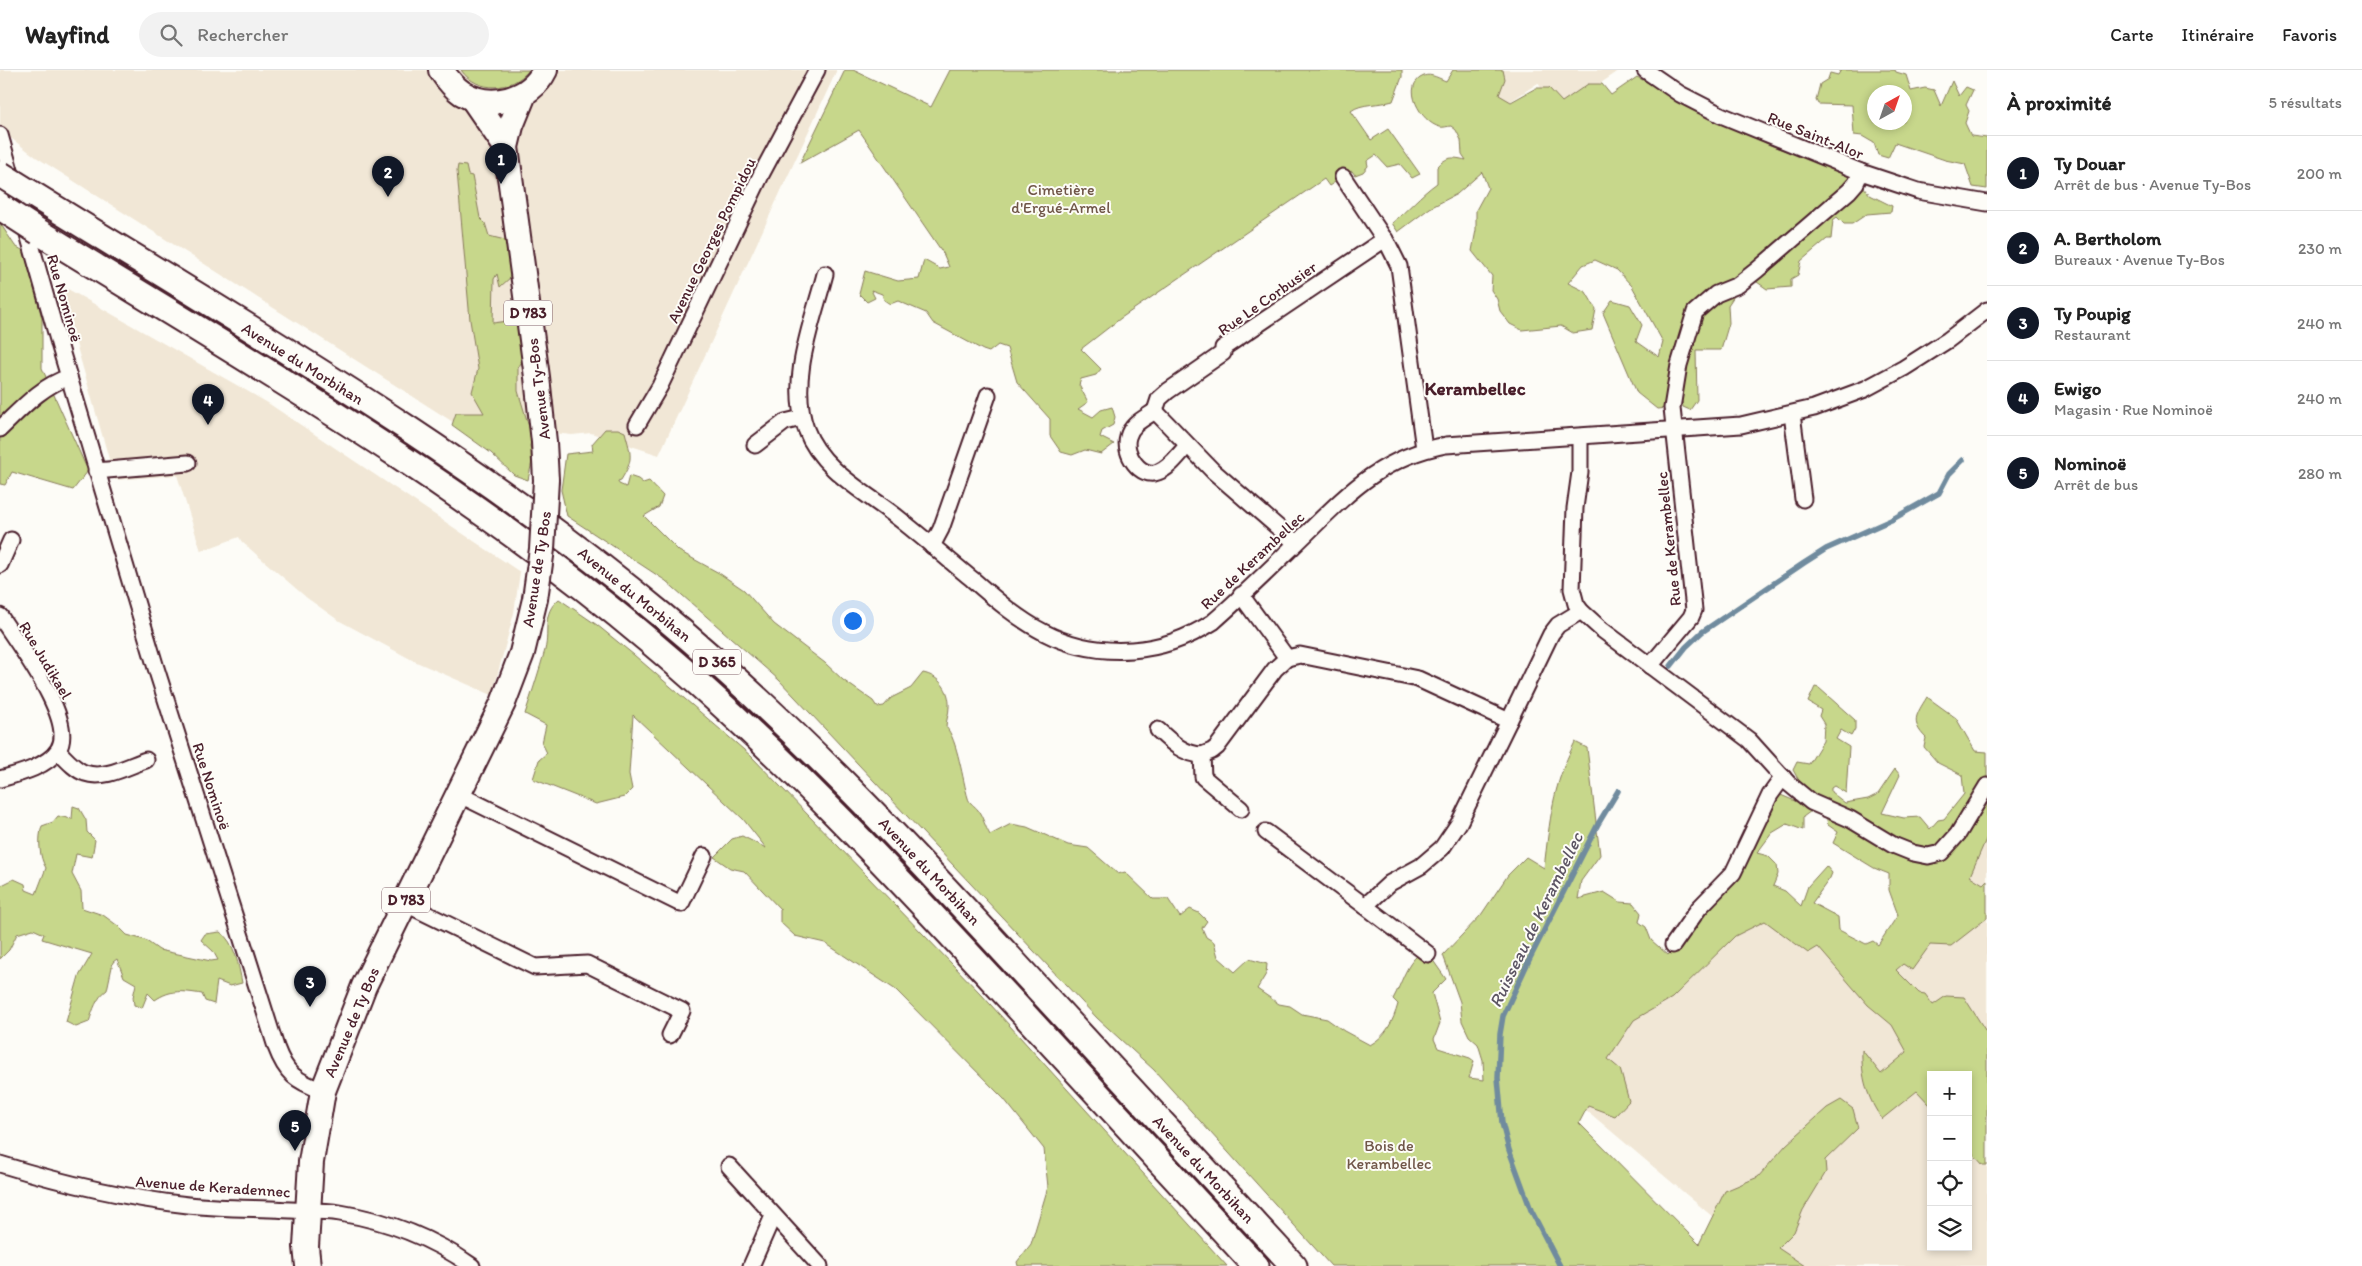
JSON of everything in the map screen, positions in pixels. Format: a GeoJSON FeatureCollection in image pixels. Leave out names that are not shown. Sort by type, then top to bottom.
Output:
{"type":"FeatureCollection","features":[{"type":"Feature","properties":{"kind":"highway","name":"Avenue du Morbihan"},"geometry":{"type":"LineString","coordinates":[[0,174],[439,448],[568,540],[665,617],[767,707],[889,826],[1294,1266]]}},
{"type":"Feature","properties":{"kind":"highway","name":"Avenue du Morbihan"},"geometry":{"type":"LineString","coordinates":[[2,209],[402,458],[540,553],[648,640],[749,730],[891,870],[1256,1266]]}},
{"type":"Feature","properties":{"kind":"main road"},"geometry":{"type":"LineString","coordinates":[[441,70],[449,82],[460,92],[473,99],[491,102],[508,100],[524,94],[534,86],[545,70]]}},
{"type":"Feature","properties":{"kind":"main road","name":"Avenue Ty-Bos"},"geometry":{"type":"LineString","coordinates":[[524,94],[511,126],[506,147],[537,377],[546,480]]}},
{"type":"Feature","properties":{"kind":"main road","name":"D 783"},"geometry":{"type":"LineString","coordinates":[[473,99],[506,147]]}},
{"type":"Feature","properties":{"kind":"main road","name":"Avenue de Ty Bos"},"geometry":{"type":"LineString","coordinates":[[308,1266],[307,1211],[314,1136],[323,1091],[364,986],[497,717],[515,674],[535,599],[542,549],[546,480]]}},
{"type":"Feature","properties":{"kind":"street","name":"Avenue Georges Pompidou"},"geometry":{"type":"LineString","coordinates":[[637,425],[654,398],[762,173],[817,70]]}},
{"type":"Feature","properties":{"kind":"street","name":"Rue Saint-Alor"},"geometry":{"type":"LineString","coordinates":[[1645,70],[1680,94],[1721,115],[1861,172],[1918,191],[1986,203]]}},
{"type":"Feature","properties":{"kind":"street","name":"Rue Nominoë"},"geometry":{"type":"LineString","coordinates":[[0,134],[96,471],[161,686],[281,1059],[288,1070],[300,1081],[323,1091]]}},
{"type":"Feature","properties":{"kind":"street","name":"Rue de Kerambellec"},"geometry":{"type":"LineString","coordinates":[[1650,666],[1691,617],[1694,610],[1672,408],[1673,392],[1695,312],[1716,294],[1738,285],[1757,270],[1849,191],[1856,183],[1861,172]]}},
{"type":"Feature","properties":{"kind":"street"},"geometry":{"type":"LineString","coordinates":[[1343,177],[1385,239],[1399,266],[1424,450]]}},
{"type":"Feature","properties":{"kind":"street","name":"Rue Le Corbusier"},"geometry":{"type":"LineString","coordinates":[[1187,446],[1158,472],[1152,474],[1143,471],[1134,463],[1128,454],[1127,438],[1134,426],[1155,411],[1159,399],[1223,353],[1223,348],[1385,239]]}},
{"type":"Feature","properties":{"kind":"street","name":"Rue de Kerambellec"},"geometry":{"type":"LineString","coordinates":[[825,274],[803,362],[800,395],[802,418],[809,436],[823,458],[1006,609],[1029,625],[1069,644],[1091,649],[1138,650],[1182,639],[1212,622],[1367,478],[1402,458],[1446,445],[1741,425],[1792,414],[1831,402],[1882,380],[1927,354],[1987,310]]}},
{"type":"Feature","properties":{"kind":"street"},"geometry":{"type":"LineString","coordinates":[[0,429],[42,390],[57,381],[69,377]]}},
{"type":"Feature","properties":{"kind":"street"},"geometry":{"type":"LineString","coordinates":[[932,546],[941,528],[988,395]]}},
{"type":"Feature","properties":{"kind":"street"},"geometry":{"type":"LineString","coordinates":[[1155,411],[1187,446],[1296,543]]}},
{"type":"Feature","properties":{"kind":"street"},"geometry":{"type":"LineString","coordinates":[[1792,414],[1803,499]]}},
{"type":"Feature","properties":{"kind":"street"},"geometry":{"type":"LineString","coordinates":[[755,446],[785,422],[802,418]]}},
{"type":"Feature","properties":{"kind":"street"},"geometry":{"type":"LineString","coordinates":[[1580,437],[1580,472],[1575,508],[1573,596],[1581,611],[1601,629],[1749,740],[1783,777],[1811,802],[1850,820],[1893,845],[1919,856],[1936,855],[1951,844],[1971,816],[1987,786]]}},
{"type":"Feature","properties":{"kind":"street"},"geometry":{"type":"LineString","coordinates":[[96,471],[188,463]]}},
{"type":"Feature","properties":{"kind":"street"},"geometry":{"type":"LineString","coordinates":[[0,565],[11,540]]}},
{"type":"Feature","properties":{"kind":"street"},"geometry":{"type":"LineString","coordinates":[[1241,596],[1287,658]]}},
{"type":"Feature","properties":{"kind":"street"},"geometry":{"type":"LineString","coordinates":[[1364,906],[1390,883],[1421,866],[1442,848],[1459,823],[1551,634],[1558,626],[1581,611]]}},
{"type":"Feature","properties":{"kind":"street","name":"Rue Judikael"},"geometry":{"type":"LineString","coordinates":[[0,616],[51,697],[63,734],[58,751]]}},
{"type":"Feature","properties":{"kind":"street"},"geometry":{"type":"LineString","coordinates":[[1158,730],[1188,753],[1202,755],[1212,751],[1217,747],[1275,669],[1287,658],[1300,655],[1418,679],[1509,721]]}},
{"type":"Feature","properties":{"kind":"street"},"geometry":{"type":"LineString","coordinates":[[0,779],[33,768],[58,751],[84,773],[95,775],[105,774],[146,760]]}},
{"type":"Feature","properties":{"kind":"street"},"geometry":{"type":"LineString","coordinates":[[1202,755],[1203,777],[1241,809]]}},
{"type":"Feature","properties":{"kind":"street"},"geometry":{"type":"LineString","coordinates":[[1673,944],[1699,908],[1733,873],[1770,795],[1783,777]]}},
{"type":"Feature","properties":{"kind":"street"},"geometry":{"type":"LineString","coordinates":[[458,794],[681,904],[704,856]]}},
{"type":"Feature","properties":{"kind":"street"},"geometry":{"type":"LineString","coordinates":[[1266,832],[1428,954]]}},
{"type":"Feature","properties":{"kind":"street"},"geometry":{"type":"LineString","coordinates":[[404,904],[535,967],[587,964],[682,1011],[670,1035]]}},
{"type":"Feature","properties":{"kind":"street","name":"Avenue de Keradennec"},"geometry":{"type":"LineString","coordinates":[[0,1164],[77,1186],[143,1200],[191,1205],[338,1212],[408,1230],[444,1246],[472,1266]]}},
{"type":"Feature","properties":{"kind":"street"},"geometry":{"type":"LineString","coordinates":[[729,1166],[820,1266]]}},
{"type":"Feature","properties":{"kind":"street"},"geometry":{"type":"LineString","coordinates":[[750,1266],[773,1216]]}},
{"type":"Feature","properties":{"kind":"shaded area"},"geometry":{"type":"Polygon","coordinates":[[[0,70],[836,70],[836,72],[659,455],[591,433],[572,435],[453,422],[36,157],[0,130],[0,70]]]}},
{"type":"Feature","properties":{"kind":"shaded area"},"geometry":{"type":"Polygon","coordinates":[[[1456,70],[1620,70],[1557,113],[1538,83],[1487,117],[1456,70]]]}},
{"type":"Feature","properties":{"kind":"shaded area"},"geometry":{"type":"Polygon","coordinates":[[[59,284],[268,403],[520,572],[514,613],[492,695],[414,661],[338,620],[307,598],[242,542],[239,537],[201,551],[177,475],[115,480],[59,284]]]}},
{"type":"Feature","properties":{"kind":"shaded area"},"geometry":{"type":"Polygon","coordinates":[[[1987,803],[1987,1266],[1771,1266],[1585,1109],[1579,1071],[1675,963],[1745,870],[1878,971],[1987,803]]]}},
{"type":"Feature","properties":{"kind":"green space"},"geometry":{"type":"Polygon","coordinates":[[[461,70],[529,70],[514,82],[495,87],[476,83],[461,70]]]}},
{"type":"Feature","properties":{"kind":"green space","name":"Cimetière d'Ergué-Armel"},"geometry":{"type":"Polygon","coordinates":[[[845,70],[853,70],[931,107],[950,70],[1402,70],[1402,77],[1393,101],[1355,108],[1351,111],[1371,140],[1388,129],[1420,174],[1412,178],[1400,164],[1387,167],[1376,155],[1367,161],[1368,166],[1363,172],[1355,175],[1352,171],[1329,186],[1324,179],[1121,318],[1081,349],[1101,369],[1096,375],[1081,379],[1079,385],[1088,402],[1078,409],[1093,417],[1101,410],[1112,407],[1115,417],[1113,425],[1102,431],[1100,437],[1114,444],[1101,454],[1085,450],[1072,455],[1061,452],[1050,436],[1050,419],[1017,382],[1007,348],[998,345],[989,352],[983,350],[933,323],[926,313],[898,301],[890,304],[884,300],[882,294],[871,290],[875,298],[867,302],[859,294],[865,271],[898,281],[919,279],[924,260],[940,269],[949,267],[943,253],[859,130],[800,163],[845,70]]]}},
{"type":"Feature","properties":{"kind":"green space"},"geometry":{"type":"Polygon","coordinates":[[[1453,70],[1503,70],[1505,79],[1499,95],[1511,102],[1536,88],[1549,88],[1562,102],[1588,84],[1602,84],[1611,95],[1637,77],[1770,145],[1836,169],[1863,186],[1870,195],[1892,206],[1891,212],[1867,214],[1852,224],[1844,224],[1837,217],[1833,220],[1831,239],[1827,239],[1801,261],[1798,275],[1791,279],[1791,287],[1767,289],[1747,275],[1731,287],[1734,296],[1728,305],[1729,323],[1721,350],[1696,350],[1697,400],[1690,410],[1683,407],[1682,402],[1668,389],[1668,408],[1657,409],[1637,393],[1603,313],[1612,300],[1630,305],[1642,325],[1636,341],[1659,357],[1663,342],[1632,286],[1617,270],[1595,260],[1583,265],[1568,283],[1586,292],[1596,309],[1592,330],[1573,333],[1561,326],[1522,330],[1510,324],[1500,311],[1497,299],[1491,290],[1492,276],[1472,251],[1476,230],[1476,210],[1488,188],[1482,172],[1457,194],[1430,208],[1398,232],[1392,223],[1437,183],[1437,167],[1441,163],[1450,158],[1466,160],[1462,154],[1461,140],[1456,130],[1451,126],[1440,127],[1426,119],[1416,103],[1414,95],[1414,87],[1417,81],[1424,76],[1432,76],[1446,81],[1453,70]]]}},
{"type":"Feature","properties":{"kind":"green space"},"geometry":{"type":"Polygon","coordinates":[[[1841,70],[1895,70],[1906,75],[1909,85],[1867,85],[1867,130],[1912,130],[1912,91],[1925,88],[1934,90],[1941,106],[1952,81],[1959,96],[1966,87],[1973,90],[1966,105],[1969,111],[1965,123],[1971,136],[1987,138],[1987,189],[1973,187],[1965,164],[1945,160],[1895,143],[1888,158],[1878,155],[1874,143],[1862,136],[1854,135],[1852,105],[1818,104],[1816,100],[1820,84],[1828,79],[1830,73],[1838,75],[1841,70]]]}},
{"type":"Feature","properties":{"kind":"green space"},"geometry":{"type":"Polygon","coordinates":[[[458,165],[466,166],[468,175],[472,176],[480,218],[485,223],[489,236],[505,240],[508,247],[512,276],[500,287],[497,274],[494,279],[493,323],[508,321],[516,323],[519,330],[522,362],[518,367],[518,391],[532,437],[530,446],[533,457],[528,480],[514,475],[491,453],[452,425],[456,413],[484,413],[472,392],[478,369],[470,320],[458,165]]]}},
{"type":"Feature","properties":{"kind":"green space"},"geometry":{"type":"Polygon","coordinates":[[[0,223],[15,246],[24,251],[42,318],[42,368],[88,471],[73,490],[12,472],[5,485],[0,484],[0,223]]]}},
{"type":"Feature","properties":{"kind":"green space","name":"Bois de Kerambellec"},"geometry":{"type":"Polygon","coordinates":[[[605,429],[618,429],[625,432],[629,446],[630,462],[621,480],[618,481],[619,484],[626,487],[629,476],[643,483],[649,481],[663,496],[659,507],[644,516],[679,551],[719,573],[744,590],[774,624],[825,663],[843,680],[873,701],[877,707],[884,706],[891,698],[911,688],[923,673],[939,681],[948,695],[949,710],[946,727],[953,740],[969,800],[980,813],[990,835],[1011,824],[1027,827],[1068,845],[1088,848],[1118,874],[1125,872],[1153,899],[1168,899],[1180,917],[1190,909],[1199,913],[1207,921],[1202,928],[1206,937],[1214,942],[1218,957],[1235,972],[1249,959],[1267,964],[1266,974],[1257,989],[1279,1004],[1290,1006],[1302,1014],[1327,1019],[1370,1045],[1385,1033],[1394,1017],[1398,1004],[1393,999],[1410,964],[1419,954],[1432,959],[1446,979],[1432,993],[1440,1023],[1434,1039],[1438,1048],[1474,1061],[1469,1078],[1484,1080],[1483,1060],[1478,1044],[1469,1036],[1462,1021],[1460,1002],[1443,955],[1481,915],[1508,875],[1526,857],[1544,868],[1553,804],[1561,774],[1575,742],[1587,748],[1600,855],[1581,881],[1578,899],[1604,892],[1620,902],[1633,903],[1641,913],[1639,922],[1646,927],[1651,940],[1668,955],[1689,933],[1776,793],[1809,807],[1811,811],[1803,817],[1803,830],[1787,824],[1772,833],[1757,853],[1768,856],[1777,865],[1778,874],[1773,886],[1785,891],[1801,906],[1808,886],[1826,866],[1832,873],[1812,903],[1838,917],[1839,930],[1866,944],[1873,941],[1878,945],[1898,915],[1889,890],[1889,874],[1874,868],[1833,843],[1838,832],[1828,825],[1826,815],[1806,793],[1793,770],[1797,762],[1809,764],[1823,741],[1824,724],[1819,716],[1821,710],[1808,702],[1815,687],[1819,688],[1855,720],[1855,729],[1851,736],[1841,730],[1836,739],[1849,747],[1846,793],[1834,786],[1831,788],[1831,792],[1845,803],[1868,799],[1878,794],[1895,769],[1900,775],[1882,813],[1904,818],[1920,817],[1930,829],[1938,820],[1944,819],[1964,794],[1962,775],[1938,763],[1924,747],[1926,738],[1916,723],[1916,718],[1927,697],[1956,718],[1975,751],[1987,752],[1987,837],[1970,876],[1983,884],[1987,880],[1987,918],[1951,946],[1930,945],[1912,970],[1903,964],[1896,970],[1919,993],[1925,994],[1933,1005],[1946,996],[1964,997],[1987,1033],[1987,1165],[1983,1165],[1972,1153],[1972,1071],[1927,1071],[1927,1102],[1917,1091],[1882,1119],[1872,1103],[1866,1086],[1862,1050],[1881,1074],[1907,1052],[1892,1025],[1868,1005],[1818,947],[1808,953],[1765,921],[1735,936],[1672,998],[1634,1020],[1608,1059],[1620,1069],[1629,1101],[1615,1116],[1588,1106],[1579,1123],[1699,1244],[1725,1191],[1758,1177],[1786,1145],[1827,1108],[1841,1100],[1853,1109],[1858,1128],[1825,1160],[1826,1172],[1803,1210],[1794,1232],[1778,1248],[1805,1266],[1331,1266],[1154,1070],[1097,1018],[779,680],[666,581],[567,516],[561,490],[566,454],[593,451],[592,444],[605,429]]]}},
{"type":"Feature","properties":{"kind":"green space"},"geometry":{"type":"Polygon","coordinates":[[[559,599],[597,625],[634,655],[751,756],[981,994],[1227,1266],[1018,1266],[1017,1262],[1031,1244],[1048,1187],[1044,1149],[1004,1099],[896,990],[825,943],[795,936],[780,922],[780,909],[744,871],[730,868],[714,857],[732,839],[742,836],[766,848],[743,819],[633,715],[629,774],[632,789],[624,797],[596,804],[533,779],[539,760],[547,753],[542,743],[546,725],[525,714],[545,650],[548,616],[553,605],[559,599]]]}},
{"type":"Feature","properties":{"kind":"green space"},"geometry":{"type":"Polygon","coordinates":[[[73,806],[79,808],[86,820],[87,832],[95,840],[92,857],[76,854],[72,874],[81,891],[82,908],[103,915],[127,935],[145,940],[159,950],[211,961],[218,960],[213,951],[201,940],[205,934],[220,932],[233,948],[242,983],[230,986],[217,981],[214,1004],[205,1001],[202,994],[172,992],[155,1000],[148,993],[142,1008],[134,1005],[133,997],[136,984],[124,977],[117,959],[113,962],[107,990],[98,1000],[89,1022],[76,1027],[66,1022],[79,976],[92,954],[42,939],[44,934],[33,929],[17,934],[9,950],[0,959],[0,886],[14,879],[25,884],[26,890],[36,894],[46,868],[40,847],[42,826],[53,822],[58,816],[72,819],[73,806]]]}},
{"type":"Feature","properties":{"kind":"waterway","name":"Ruisseau de Kerambellec"},"geometry":{"type":"LineString","coordinates":[[1671,666],[1686,647],[1702,632],[1804,563],[1826,549],[1891,520],[1939,493],[1949,474],[1963,460]]}},
{"type":"Feature","properties":{"kind":"waterway","name":"Ruisseau de Kerambellec"},"geometry":{"type":"LineString","coordinates":[[1560,1266],[1531,1210],[1509,1150],[1502,1123],[1498,1078],[1500,1034],[1503,1016],[1529,960],[1598,824],[1618,791]]}},
{"type":"Feature","properties":{"kind":"place","name":"Ty Douar"},"geometry":{"type":"Point","coordinates":[501,184]}},
{"type":"Feature","properties":{"kind":"place","name":"A. Bertholom"},"geometry":{"type":"Point","coordinates":[388,197]}},
{"type":"Feature","properties":{"kind":"place","name":"Ewigo"},"geometry":{"type":"Point","coordinates":[208,425]}},
{"type":"Feature","properties":{"kind":"place","name":"Ty Poupig"},"geometry":{"type":"Point","coordinates":[310,1007]}},
{"type":"Feature","properties":{"kind":"place","name":"Nominoë"},"geometry":{"type":"Point","coordinates":[295,1151]}},
{"type":"Feature","properties":{"kind":"district","name":"Kerambellec"},"geometry":{"type":"Point","coordinates":[1475,388]}}]}
